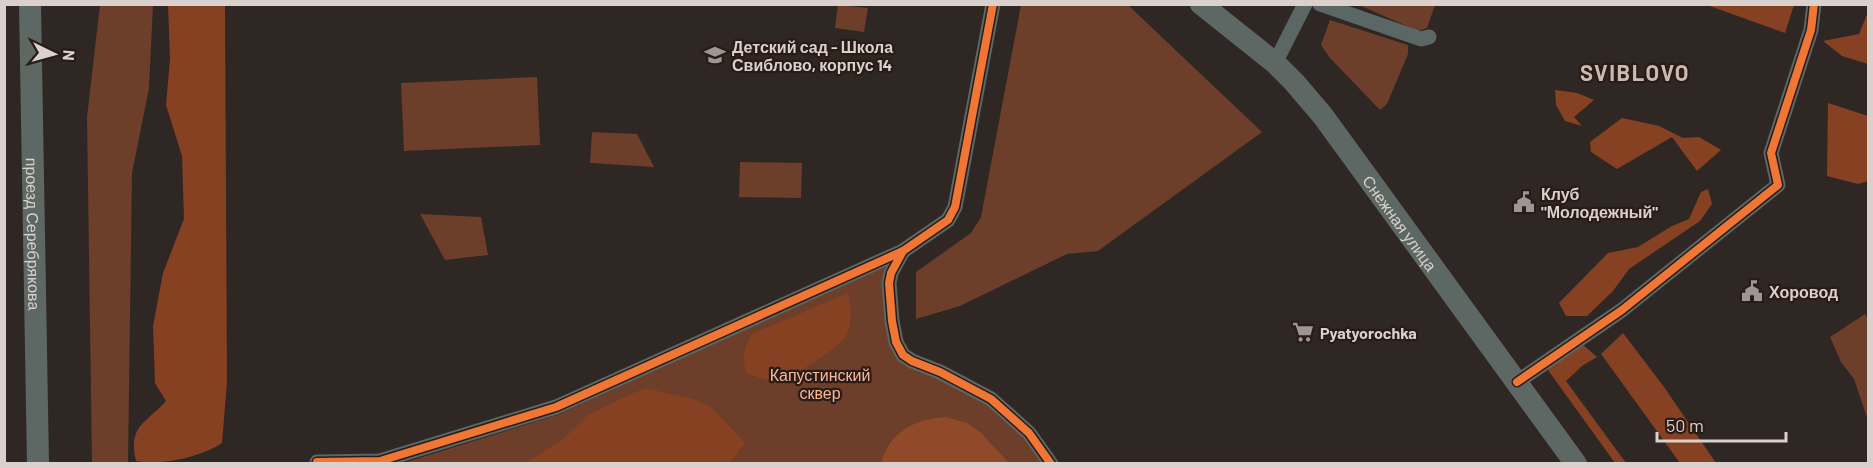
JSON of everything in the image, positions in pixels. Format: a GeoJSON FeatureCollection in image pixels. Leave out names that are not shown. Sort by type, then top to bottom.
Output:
{"type":"FeatureCollection","features":[{"type":"Feature","properties":{"kind":"main road","name":"проезд Серебрякова"},"geometry":{"type":"LineString","coordinates":[[30,4],[38,464]]}},
{"type":"Feature","properties":{"kind":"main road","name":"Снежная улица"},"geometry":{"type":"LineString","coordinates":[[1201,4],[1275,63],[1294,81],[1323,116],[1576,464]]}},
{"type":"Feature","properties":{"kind":"street"},"geometry":{"type":"LineString","coordinates":[[317,462],[380,461],[556,407],[903,251],[948,220],[956,207],[993,4]]}},
{"type":"Feature","properties":{"kind":"street"},"geometry":{"type":"LineString","coordinates":[[1275,63],[1305,4]]}},
{"type":"Feature","properties":{"kind":"street"},"geometry":{"type":"LineString","coordinates":[[1320,4],[1421,39],[1428,37]]}},
{"type":"Feature","properties":{"kind":"street"},"geometry":{"type":"LineString","coordinates":[[1517,382],[1622,310],[1778,186],[1771,153],[1811,30],[1814,4]]}},
{"type":"Feature","properties":{"kind":"street"},"geometry":{"type":"LineString","coordinates":[[903,251],[891,273],[889,283],[896,342],[903,355],[991,399],[1029,433],[1051,464]]}},
{"type":"Feature","properties":{"kind":"green space"},"geometry":{"type":"Polygon","coordinates":[[[100,5],[153,5],[149,88],[132,173],[128,463],[92,463],[87,117],[100,5]]]}},
{"type":"Feature","properties":{"kind":"green space"},"geometry":{"type":"Polygon","coordinates":[[[838,5],[868,8],[864,32],[835,28],[838,5]]]}},
{"type":"Feature","properties":{"kind":"green space"},"geometry":{"type":"Polygon","coordinates":[[[1021,5],[1128,5],[1262,132],[1098,251],[1067,254],[960,306],[916,319],[916,272],[971,233],[981,217],[1021,5]]]}},
{"type":"Feature","properties":{"kind":"green space"},"geometry":{"type":"Polygon","coordinates":[[[1359,5],[1435,5],[1427,28],[1418,31],[1359,5]]]}},
{"type":"Feature","properties":{"kind":"green space"},"geometry":{"type":"Polygon","coordinates":[[[1330,20],[1408,45],[1408,54],[1387,104],[1380,110],[1330,58],[1321,45],[1330,20]]]}},
{"type":"Feature","properties":{"kind":"green space"},"geometry":{"type":"Polygon","coordinates":[[[537,77],[540,145],[404,151],[401,83],[537,77]]]}},
{"type":"Feature","properties":{"kind":"green space"},"geometry":{"type":"Polygon","coordinates":[[[592,132],[637,134],[654,167],[590,163],[592,132]]]}},
{"type":"Feature","properties":{"kind":"green space"},"geometry":{"type":"Polygon","coordinates":[[[740,162],[802,163],[801,198],[739,197],[740,162]]]}},
{"type":"Feature","properties":{"kind":"green space"},"geometry":{"type":"Polygon","coordinates":[[[420,214],[481,217],[488,255],[445,260],[420,214]]]}},
{"type":"Feature","properties":{"kind":"green space","name":"Капустинский сквер"},"geometry":{"type":"Polygon","coordinates":[[[885,265],[885,286],[892,343],[997,409],[1046,464],[400,464],[557,415],[885,265]]]}},
{"type":"Feature","properties":{"kind":"green space"},"geometry":{"type":"Polygon","coordinates":[[[1865,314],[1868,319],[1868,420],[1854,379],[1841,362],[1830,337],[1865,314]]]}},
{"type":"Feature","properties":{"kind":"shaded area"},"geometry":{"type":"Polygon","coordinates":[[[1793,4],[1785,33],[1707,5],[1793,4]]]}},
{"type":"Feature","properties":{"kind":"shaded area"},"geometry":{"type":"Polygon","coordinates":[[[168,5],[225,5],[227,382],[222,443],[204,452],[180,459],[146,462],[136,461],[134,440],[140,426],[166,401],[155,383],[153,326],[163,273],[184,219],[182,156],[166,105],[170,59],[168,5]]]}},
{"type":"Feature","properties":{"kind":"shaded area"},"geometry":{"type":"Polygon","coordinates":[[[1868,12],[1868,64],[1842,56],[1823,41],[1859,34],[1868,12]]]}},
{"type":"Feature","properties":{"kind":"shaded area"},"geometry":{"type":"Polygon","coordinates":[[[1555,90],[1577,93],[1594,100],[1574,117],[1582,126],[1565,121],[1556,105],[1555,90]]]}},
{"type":"Feature","properties":{"kind":"shaded area"},"geometry":{"type":"Polygon","coordinates":[[[1828,103],[1868,116],[1868,181],[1858,184],[1827,176],[1828,103]]]}},
{"type":"Feature","properties":{"kind":"shaded area"},"geometry":{"type":"Polygon","coordinates":[[[1622,118],[1659,126],[1683,138],[1699,137],[1721,150],[1697,171],[1672,137],[1617,169],[1591,152],[1590,142],[1622,118]]]}},
{"type":"Feature","properties":{"kind":"shaded area"},"geometry":{"type":"Polygon","coordinates":[[[1708,189],[1712,204],[1700,221],[1629,269],[1613,291],[1587,316],[1566,316],[1559,303],[1608,253],[1638,247],[1672,226],[1689,219],[1701,192],[1708,189]]]}},
{"type":"Feature","properties":{"kind":"shaded area"},"geometry":{"type":"Polygon","coordinates":[[[848,293],[850,323],[847,334],[836,346],[785,378],[770,380],[746,373],[744,353],[752,334],[848,293]]]}},
{"type":"Feature","properties":{"kind":"shaded area"},"geometry":{"type":"Polygon","coordinates":[[[1623,333],[1664,387],[1716,463],[1680,463],[1601,354],[1623,333]]]}},
{"type":"Feature","properties":{"kind":"shaded area"},"geometry":{"type":"Polygon","coordinates":[[[1581,343],[1597,357],[1582,366],[1566,381],[1626,463],[1615,463],[1548,370],[1581,343]]]}},
{"type":"Feature","properties":{"kind":"shaded area"},"geometry":{"type":"Polygon","coordinates":[[[645,388],[694,399],[711,407],[745,443],[730,463],[525,463],[562,440],[588,415],[645,388]]]}},
{"type":"Feature","properties":{"kind":"shaded area"},"geometry":{"type":"Polygon","coordinates":[[[946,417],[967,423],[981,433],[1009,463],[881,463],[891,443],[905,429],[924,421],[946,417]]]}},
{"type":"Feature","properties":{"kind":"cycle path"},"geometry":{"type":"LineString","coordinates":[[317,462],[380,461],[556,407],[903,251],[948,220],[955,207],[993,4]]}},
{"type":"Feature","properties":{"kind":"cycle path"},"geometry":{"type":"LineString","coordinates":[[1517,382],[1622,310],[1778,185],[1771,153],[1811,30],[1814,4]]}},
{"type":"Feature","properties":{"kind":"cycle path"},"geometry":{"type":"LineString","coordinates":[[903,251],[891,273],[889,283],[896,342],[903,355],[991,399],[1029,433],[1051,464]]}},
{"type":"Feature","properties":{"kind":"place","name":"Детский сад - Школа Свиблово, корпус 14"},"geometry":{"type":"Point","coordinates":[715,55]}},
{"type":"Feature","properties":{"kind":"place","name":"Клуб \"Молодежный\""},"geometry":{"type":"Point","coordinates":[1524,202]}},
{"type":"Feature","properties":{"kind":"place","name":"Хоровод"},"geometry":{"type":"Point","coordinates":[1752,291]}},
{"type":"Feature","properties":{"kind":"place","name":"Pyatyorochka"},"geometry":{"type":"Point","coordinates":[1303,332]}},
{"type":"Feature","properties":{"kind":"district","name":"SVIBLOVO"},"geometry":{"type":"Point","coordinates":[1635,72]}}]}
